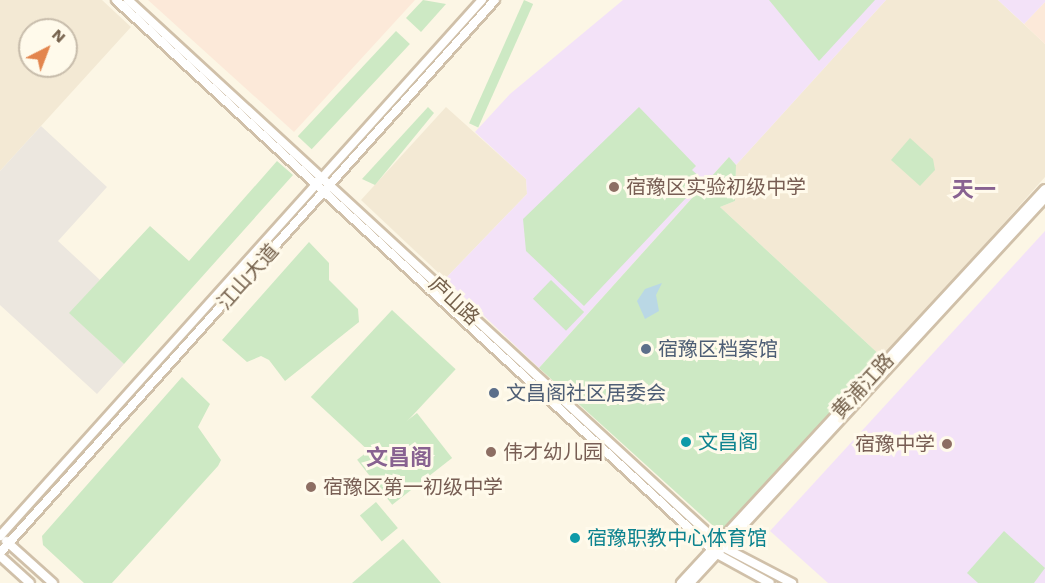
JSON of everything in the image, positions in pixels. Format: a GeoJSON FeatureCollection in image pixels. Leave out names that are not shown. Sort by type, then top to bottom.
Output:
{"type":"FeatureCollection","features":[{"type":"Feature","properties":{"kind":"street","name":"庐山路"},"geometry":{"type":"LineString","coordinates":[[116,0],[717,549],[770,583]]}},
{"type":"Feature","properties":{"kind":"street","name":"庐山路"},"geometry":{"type":"LineString","coordinates":[[128,0],[317,182]]}},
{"type":"Feature","properties":{"kind":"street","name":"江山大道"},"geometry":{"type":"LineString","coordinates":[[0,536],[482,0]]}},
{"type":"Feature","properties":{"kind":"street","name":"江山大道"},"geometry":{"type":"LineString","coordinates":[[0,555],[495,0]]}},
{"type":"Feature","properties":{"kind":"street","name":"黄浦江路"},"geometry":{"type":"LineString","coordinates":[[690,583],[717,549],[1045,189]]}},
{"type":"Feature","properties":{"kind":"street","name":"黄浦江路"},"geometry":{"type":"LineString","coordinates":[[681,583],[717,549],[1045,198]]}},
{"type":"Feature","properties":{"kind":"street"},"geometry":{"type":"LineString","coordinates":[[0,536],[53,583]]}},
{"type":"Feature","properties":{"kind":"street","name":"庐山路"},"geometry":{"type":"LineString","coordinates":[[717,549],[792,583]]}},
{"type":"Feature","properties":{"kind":"street"},"geometry":{"type":"LineString","coordinates":[[0,555],[30,583]]}},
{"type":"Feature","properties":{"kind":"shaded area"},"geometry":{"type":"Polygon","coordinates":[[[0,0],[102,0],[131,27],[0,171],[0,0]]]}},
{"type":"Feature","properties":{"kind":"shaded area"},"geometry":{"type":"Polygon","coordinates":[[[148,0],[415,0],[294,132],[148,0]]]}},
{"type":"Feature","properties":{"kind":"shaded area","name":"宿豫区实验初级中学"},"geometry":{"type":"Polygon","coordinates":[[[623,0],[886,0],[736,165],[728,158],[539,368],[445,279],[527,194],[526,179],[475,132],[510,94],[623,0]]]}},
{"type":"Feature","properties":{"kind":"shaded area"},"geometry":{"type":"Polygon","coordinates":[[[886,0],[998,0],[1045,44],[1045,177],[883,358],[720,207],[735,201],[736,165],[886,0]]]}},
{"type":"Feature","properties":{"kind":"shaded area"},"geometry":{"type":"Polygon","coordinates":[[[998,0],[1045,0],[1045,2],[1024,24],[998,0]]]}},
{"type":"Feature","properties":{"kind":"shaded area"},"geometry":{"type":"Polygon","coordinates":[[[1045,2],[1045,44],[1024,24],[1045,2]]]}},
{"type":"Feature","properties":{"kind":"shaded area"},"geometry":{"type":"Polygon","coordinates":[[[446,107],[526,179],[527,194],[445,279],[361,200],[446,107]]]}},
{"type":"Feature","properties":{"kind":"shaded area"},"geometry":{"type":"Polygon","coordinates":[[[41,126],[107,187],[58,241],[100,280],[70,313],[124,364],[97,394],[0,305],[0,171],[41,126]]]}},
{"type":"Feature","properties":{"kind":"shaded area","name":"宿豫中学"},"geometry":{"type":"Polygon","coordinates":[[[1045,231],[1045,583],[828,583],[770,531],[1045,231]]]}},
{"type":"Feature","properties":{"kind":"green space"},"geometry":{"type":"Polygon","coordinates":[[[423,0],[446,4],[421,32],[406,18],[423,0]]]}},
{"type":"Feature","properties":{"kind":"green space"},"geometry":{"type":"Polygon","coordinates":[[[524,0],[533,4],[478,127],[469,123],[524,0]]]}},
{"type":"Feature","properties":{"kind":"green space"},"geometry":{"type":"Polygon","coordinates":[[[769,0],[875,0],[819,61],[769,0]]]}},
{"type":"Feature","properties":{"kind":"green space"},"geometry":{"type":"Polygon","coordinates":[[[396,31],[410,44],[312,149],[298,136],[396,31]]]}},
{"type":"Feature","properties":{"kind":"green space"},"geometry":{"type":"Polygon","coordinates":[[[428,107],[434,113],[375,185],[362,179],[428,107]]]}},
{"type":"Feature","properties":{"kind":"green space"},"geometry":{"type":"Polygon","coordinates":[[[639,107],[696,166],[692,170],[703,180],[584,306],[526,251],[523,219],[639,107]]]}},
{"type":"Feature","properties":{"kind":"green space"},"geometry":{"type":"Polygon","coordinates":[[[910,138],[933,159],[935,170],[920,186],[891,160],[910,138]]]}},
{"type":"Feature","properties":{"kind":"green space"},"geometry":{"type":"Polygon","coordinates":[[[729,157],[736,165],[735,201],[720,207],[883,358],[721,533],[539,368],[729,157]]]}},
{"type":"Feature","properties":{"kind":"green space"},"geometry":{"type":"Polygon","coordinates":[[[277,161],[293,175],[124,364],[69,313],[150,226],[189,261],[277,161]]]}},
{"type":"Feature","properties":{"kind":"green space"},"geometry":{"type":"Polygon","coordinates":[[[309,242],[329,263],[329,280],[358,309],[359,322],[285,381],[269,360],[261,356],[247,362],[222,340],[309,242]]]}},
{"type":"Feature","properties":{"kind":"green space"},"geometry":{"type":"Polygon","coordinates":[[[551,280],[584,312],[566,331],[533,299],[551,280]]]}},
{"type":"Feature","properties":{"kind":"green space"},"geometry":{"type":"Polygon","coordinates":[[[392,310],[456,369],[374,456],[311,397],[392,310]]]}},
{"type":"Feature","properties":{"kind":"green space"},"geometry":{"type":"Polygon","coordinates":[[[182,377],[210,404],[198,427],[221,460],[112,583],[84,583],[43,545],[42,536],[182,377]]]}},
{"type":"Feature","properties":{"kind":"green space"},"geometry":{"type":"Polygon","coordinates":[[[417,413],[452,458],[392,505],[357,460],[417,413]]]}},
{"type":"Feature","properties":{"kind":"green space"},"geometry":{"type":"Polygon","coordinates":[[[376,502],[398,528],[382,542],[360,515],[376,502]]]}},
{"type":"Feature","properties":{"kind":"green space"},"geometry":{"type":"Polygon","coordinates":[[[1004,531],[1045,568],[1034,583],[978,583],[967,573],[1004,531]]]}},
{"type":"Feature","properties":{"kind":"green space"},"geometry":{"type":"Polygon","coordinates":[[[403,539],[441,583],[352,583],[403,539]]]}},
{"type":"Feature","properties":{"kind":"water"},"geometry":{"type":"Polygon","coordinates":[[[662,283],[656,295],[659,311],[645,319],[637,301],[645,289],[662,283]]]}},
{"type":"Feature","properties":{"kind":"place","name":"宿豫区实验初级中学"},"geometry":{"type":"Point","coordinates":[614,187]}},
{"type":"Feature","properties":{"kind":"place","name":"宿豫区档案馆"},"geometry":{"type":"Point","coordinates":[646,349]}},
{"type":"Feature","properties":{"kind":"place","name":"文昌阁社区居委会"},"geometry":{"type":"Point","coordinates":[494,393]}},
{"type":"Feature","properties":{"kind":"place","name":"文昌阁"},"geometry":{"type":"Point","coordinates":[686,442]}},
{"type":"Feature","properties":{"kind":"place","name":"宿豫中学"},"geometry":{"type":"Point","coordinates":[947,444]}},
{"type":"Feature","properties":{"kind":"place","name":"伟才幼儿园"},"geometry":{"type":"Point","coordinates":[491,452]}},
{"type":"Feature","properties":{"kind":"place","name":"宿豫区第一初级中学"},"geometry":{"type":"Point","coordinates":[311,487]}},
{"type":"Feature","properties":{"kind":"place","name":"宿豫职教中心体育馆"},"geometry":{"type":"Point","coordinates":[575,538]}},
{"type":"Feature","properties":{"kind":"district","name":"天一"},"geometry":{"type":"Point","coordinates":[974,190]}},
{"type":"Feature","properties":{"kind":"district","name":"文昌阁"},"geometry":{"type":"Point","coordinates":[399,458]}}]}
